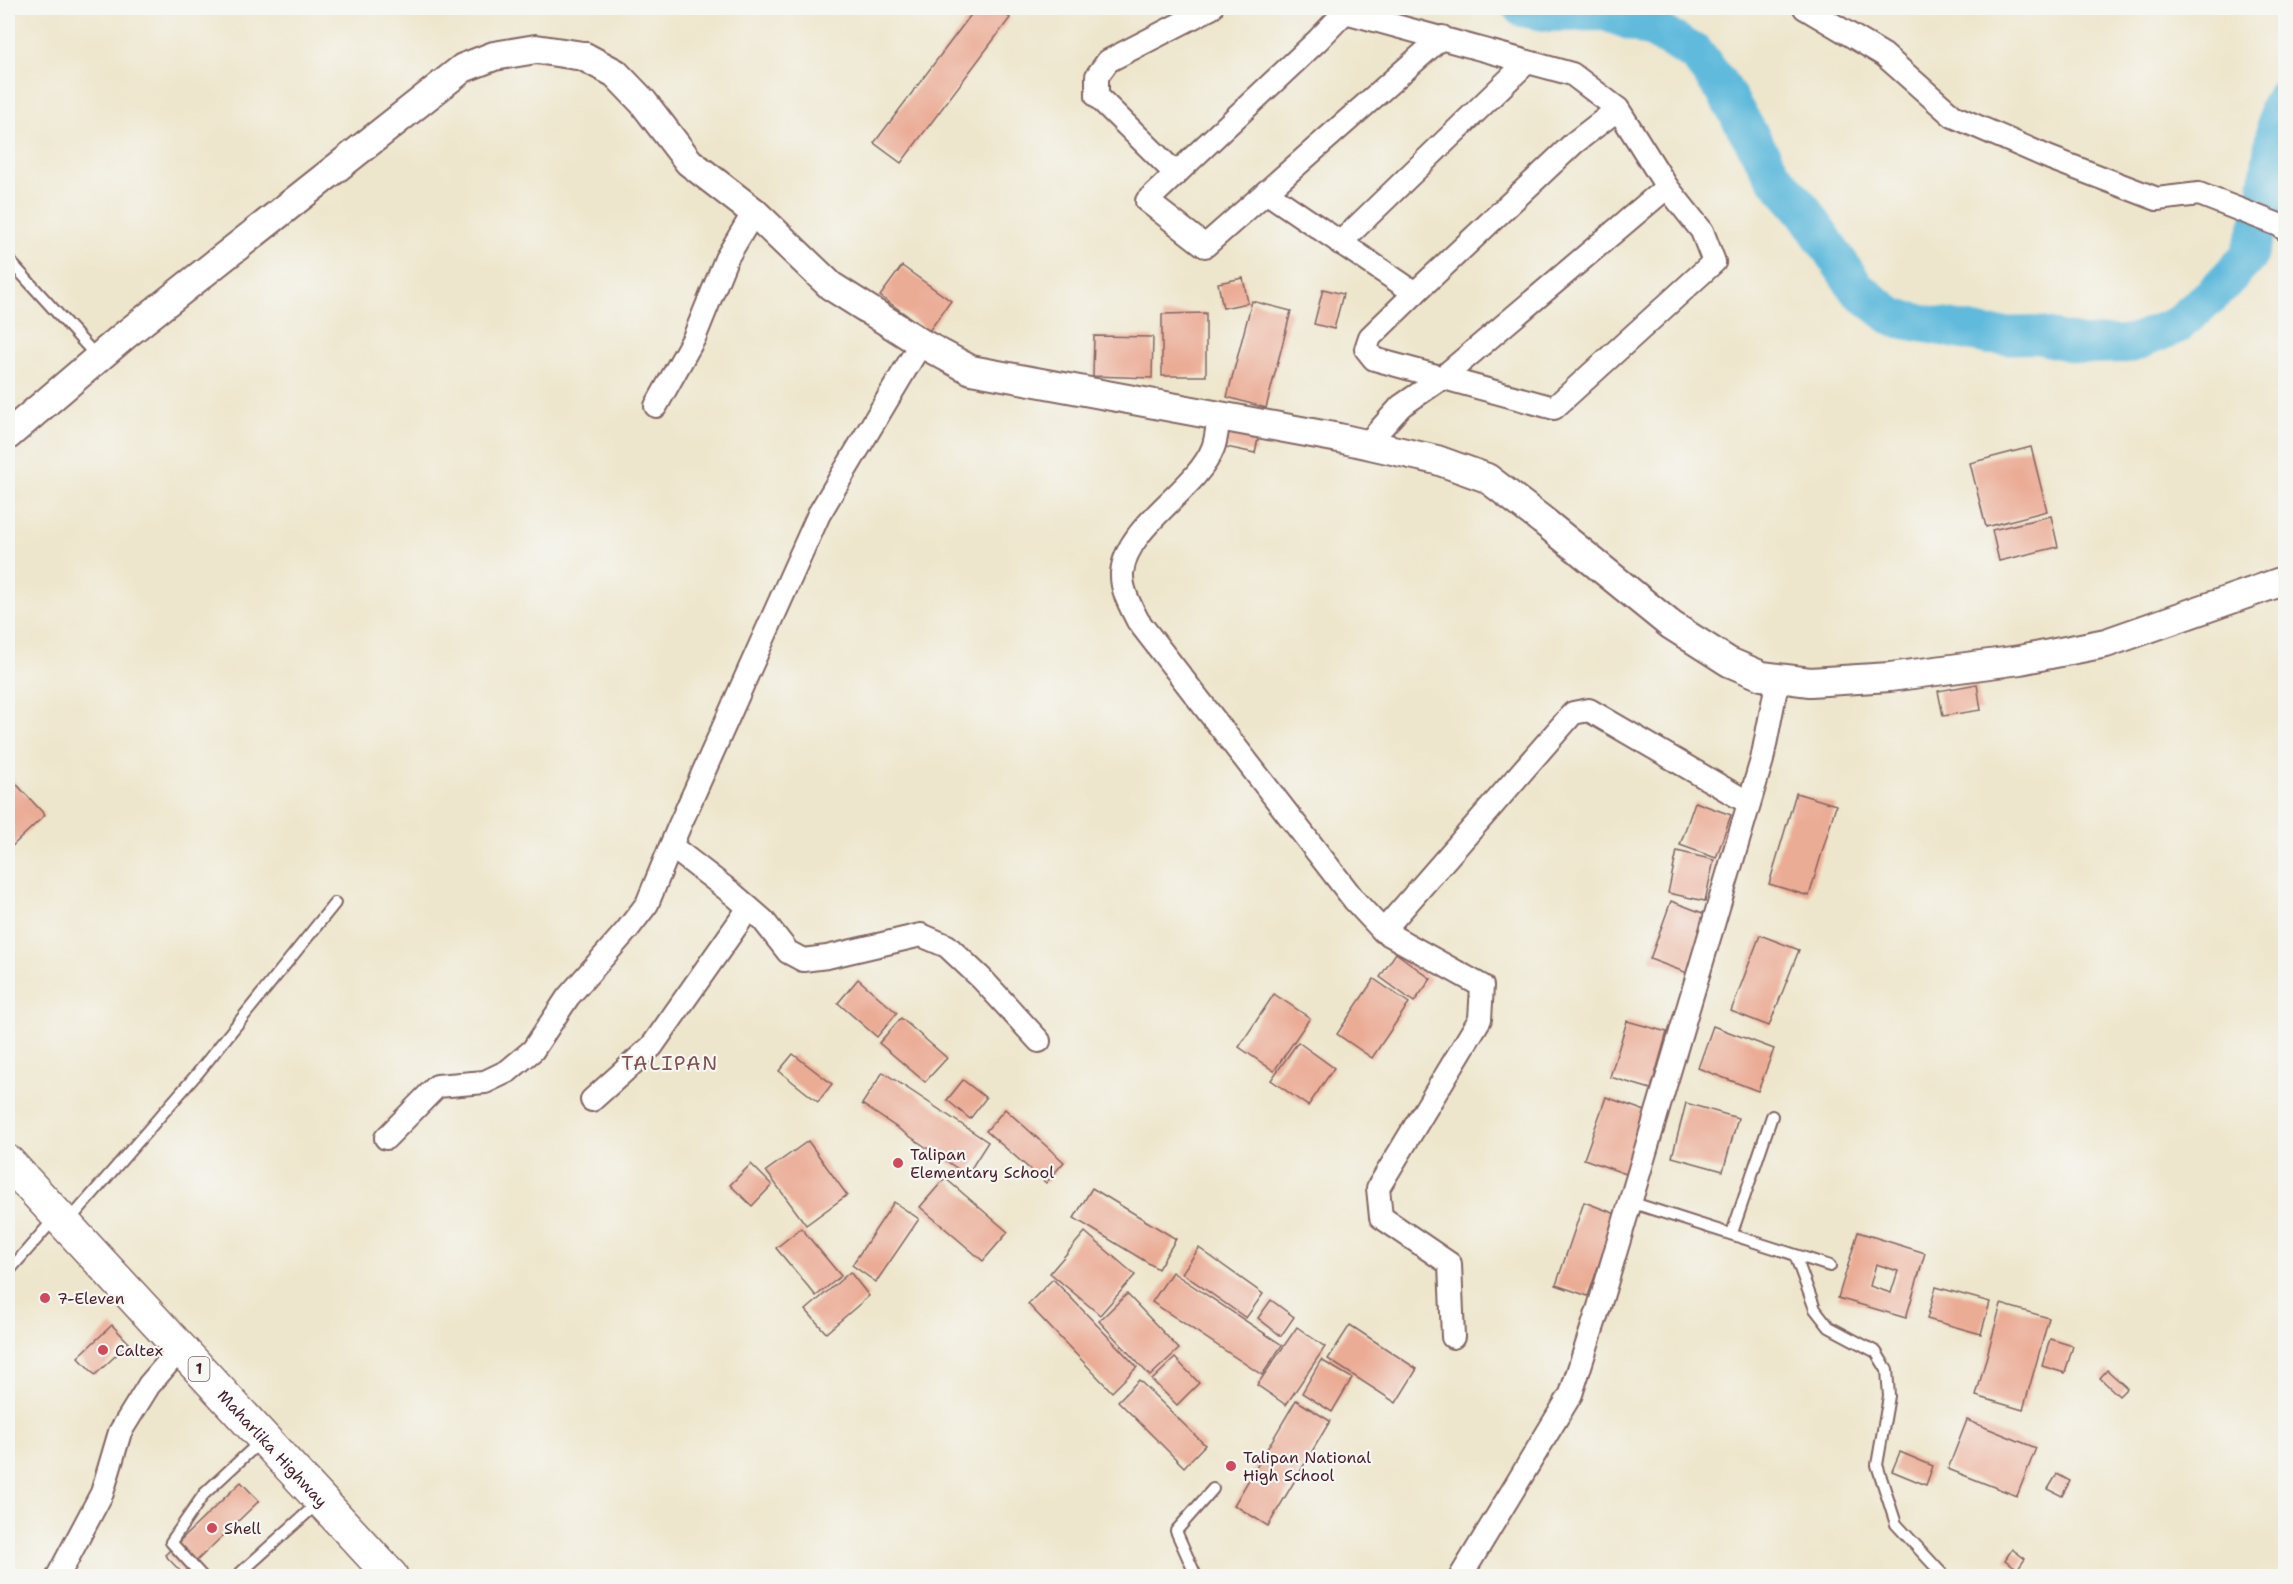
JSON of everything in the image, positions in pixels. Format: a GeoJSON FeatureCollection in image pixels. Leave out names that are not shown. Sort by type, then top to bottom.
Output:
{"type":"FeatureCollection","features":[{"type":"Feature","properties":{"kind":"highway","name":"Maharlika Highway"},"geometry":{"type":"LineString","coordinates":[[8,1162],[391,1576]]}},
{"type":"Feature","properties":{"kind":"street"},"geometry":{"type":"LineString","coordinates":[[1176,174],[1096,96],[1097,76],[1108,61],[1211,8]]}},
{"type":"Feature","properties":{"kind":"street"},"geometry":{"type":"LineString","coordinates":[[1805,8],[1884,55],[1953,116],[2050,158],[2157,199],[2199,194],[2282,228]]}},
{"type":"Feature","properties":{"kind":"street"},"geometry":{"type":"LineString","coordinates":[[1442,37],[1205,246],[1147,201],[1336,10],[1442,37],[1572,74],[1618,110],[1667,188],[1702,231],[1713,262],[1554,408],[1374,358],[1366,349],[1370,337],[1574,142],[1618,110]]}},
{"type":"Feature","properties":{"kind":"street"},"geometry":{"type":"LineString","coordinates":[[8,435],[98,358],[463,68],[494,56],[536,49],[583,56],[615,73],[643,102],[689,162],[754,212],[831,286],[921,343],[970,370],[1367,444],[1437,460],[1487,478],[1671,626],[1729,662],[1762,676],[1810,682],[1890,677],[2020,660],[2106,643],[2286,580]]}},
{"type":"Feature","properties":{"kind":"street"},"geometry":{"type":"LineString","coordinates":[[1340,243],[1527,62]]}},
{"type":"Feature","properties":{"kind":"street"},"geometry":{"type":"LineString","coordinates":[[1367,444],[1401,406],[1443,378],[1667,188]]}},
{"type":"Feature","properties":{"kind":"street"},"geometry":{"type":"LineString","coordinates":[[1266,192],[1415,293]]}},
{"type":"Feature","properties":{"kind":"street"},"geometry":{"type":"LineString","coordinates":[[656,406],[694,338],[726,259],[754,212]]}},
{"type":"Feature","properties":{"kind":"street"},"geometry":{"type":"LineString","coordinates":[[386,1138],[437,1086],[484,1082],[508,1071],[533,1050],[568,997],[647,904],[819,514],[921,343]]}},
{"type":"Feature","properties":{"kind":"street"},"geometry":{"type":"LineString","coordinates":[[1219,416],[1213,447],[1200,468],[1137,538],[1127,554],[1122,574],[1125,593],[1138,621],[1354,901],[1383,931],[1482,986],[1480,1019],[1378,1188],[1381,1217],[1450,1264],[1453,1337]]}},
{"type":"Feature","properties":{"kind":"street"},"geometry":{"type":"LineString","coordinates":[[1461,1576],[1571,1394],[1762,760],[1778,678]]}},
{"type":"Feature","properties":{"kind":"street"},"geometry":{"type":"LineString","coordinates":[[1383,931],[1573,713],[1589,710],[1749,803]]}},
{"type":"Feature","properties":{"kind":"street"},"geometry":{"type":"LineString","coordinates":[[671,846],[763,920],[788,952],[802,960],[827,957],[921,935],[946,946],[982,979],[1039,1041]]}},
{"type":"Feature","properties":{"kind":"street"},"geometry":{"type":"LineString","coordinates":[[592,1100],[652,1046],[749,908]]}},
{"type":"Feature","properties":{"kind":"street"},"geometry":{"type":"LineString","coordinates":[[58,1576],[102,1493],[120,1432],[149,1385],[180,1349]]}},
{"type":"Feature","properties":{"kind":"lane"},"geometry":{"type":"LineString","coordinates":[[8,259],[98,358]]}},
{"type":"Feature","properties":{"kind":"lane"},"geometry":{"type":"LineString","coordinates":[[8,1272],[62,1220],[197,1074],[335,903]]}},
{"type":"Feature","properties":{"kind":"lane"},"geometry":{"type":"LineString","coordinates":[[1732,1233],[1772,1116]]}},
{"type":"Feature","properties":{"kind":"lane"},"geometry":{"type":"LineString","coordinates":[[1630,1202],[1830,1266]]}},
{"type":"Feature","properties":{"kind":"lane"},"geometry":{"type":"LineString","coordinates":[[1795,1255],[1815,1309],[1822,1318],[1830,1327],[1876,1352],[1887,1370],[1889,1396],[1877,1465],[1896,1524],[1944,1576]]}},
{"type":"Feature","properties":{"kind":"lane"},"geometry":{"type":"LineString","coordinates":[[202,1576],[171,1542],[204,1494],[263,1439]]}},
{"type":"Feature","properties":{"kind":"lane"},"geometry":{"type":"LineString","coordinates":[[1196,1576],[1176,1531],[1213,1490]]}},
{"type":"Feature","properties":{"kind":"lane"},"geometry":{"type":"LineString","coordinates":[[237,1576],[320,1500]]}},
{"type":"Feature","properties":{"kind":"building"},"geometry":{"type":"Polygon","coordinates":[[[976,8],[997,8],[1010,18],[901,163],[874,143],[976,8]]]}},
{"type":"Feature","properties":{"kind":"building"},"geometry":{"type":"Polygon","coordinates":[[[902,266],[951,301],[929,331],[880,296],[902,266]]]}},
{"type":"Feature","properties":{"kind":"building"},"geometry":{"type":"Polygon","coordinates":[[[1243,278],[1248,303],[1223,308],[1218,283],[1243,278]]]}},
{"type":"Feature","properties":{"kind":"building"},"geometry":{"type":"Polygon","coordinates":[[[1323,289],[1343,294],[1334,329],[1314,324],[1323,289]]]}},
{"type":"Feature","properties":{"kind":"building"},"geometry":{"type":"Polygon","coordinates":[[[1252,301],[1291,311],[1266,408],[1227,397],[1252,301]]]}},
{"type":"Feature","properties":{"kind":"building"},"geometry":{"type":"Polygon","coordinates":[[[1206,313],[1206,376],[1162,376],[1162,314],[1206,313]]]}},
{"type":"Feature","properties":{"kind":"building"},"geometry":{"type":"Polygon","coordinates":[[[1094,336],[1153,337],[1152,378],[1093,376],[1094,336]]]}},
{"type":"Feature","properties":{"kind":"building"},"geometry":{"type":"Polygon","coordinates":[[[1231,423],[1260,429],[1255,453],[1226,447],[1231,423]]]}},
{"type":"Feature","properties":{"kind":"building"},"geometry":{"type":"Polygon","coordinates":[[[2031,447],[2047,511],[1986,527],[1970,463],[2031,447]]]}},
{"type":"Feature","properties":{"kind":"building"},"geometry":{"type":"Polygon","coordinates":[[[2051,516],[2058,547],[1999,561],[1992,530],[2051,516]]]}},
{"type":"Feature","properties":{"kind":"building"},"geometry":{"type":"Polygon","coordinates":[[[1977,684],[1981,710],[1943,716],[1938,691],[1977,684]]]}},
{"type":"Feature","properties":{"kind":"building"},"geometry":{"type":"Polygon","coordinates":[[[8,775],[45,815],[8,850],[8,775]]]}},
{"type":"Feature","properties":{"kind":"building"},"geometry":{"type":"Polygon","coordinates":[[[1796,793],[1836,805],[1809,896],[1769,884],[1796,793]]]}},
{"type":"Feature","properties":{"kind":"building"},"geometry":{"type":"Polygon","coordinates":[[[1695,802],[1731,815],[1716,858],[1680,845],[1695,802]]]}},
{"type":"Feature","properties":{"kind":"building"},"geometry":{"type":"Polygon","coordinates":[[[1677,851],[1714,860],[1705,901],[1668,893],[1677,851]]]}},
{"type":"Feature","properties":{"kind":"building"},"geometry":{"type":"Polygon","coordinates":[[[1671,901],[1708,915],[1687,973],[1650,959],[1671,901]]]}},
{"type":"Feature","properties":{"kind":"building"},"geometry":{"type":"Polygon","coordinates":[[[1760,935],[1799,950],[1769,1026],[1731,1011],[1760,935]]]}},
{"type":"Feature","properties":{"kind":"building"},"geometry":{"type":"Polygon","coordinates":[[[1396,953],[1431,979],[1414,1002],[1380,977],[1396,953]]]}},
{"type":"Feature","properties":{"kind":"building"},"geometry":{"type":"Polygon","coordinates":[[[858,979],[897,1013],[877,1037],[838,1003],[858,979]]]}},
{"type":"Feature","properties":{"kind":"building"},"geometry":{"type":"Polygon","coordinates":[[[1374,979],[1409,1003],[1372,1058],[1337,1034],[1374,979]]]}},
{"type":"Feature","properties":{"kind":"building"},"geometry":{"type":"Polygon","coordinates":[[[1274,994],[1310,1018],[1274,1071],[1239,1047],[1274,994]]]}},
{"type":"Feature","properties":{"kind":"building"},"geometry":{"type":"Polygon","coordinates":[[[901,1018],[947,1058],[925,1082],[879,1043],[901,1018]]]}},
{"type":"Feature","properties":{"kind":"building"},"geometry":{"type":"Polygon","coordinates":[[[1627,1021],[1667,1032],[1651,1089],[1610,1077],[1627,1021]]]}},
{"type":"Feature","properties":{"kind":"building"},"geometry":{"type":"Polygon","coordinates":[[[1713,1026],[1774,1049],[1758,1091],[1698,1068],[1713,1026]]]}},
{"type":"Feature","properties":{"kind":"building"},"geometry":{"type":"Polygon","coordinates":[[[1298,1042],[1334,1068],[1308,1106],[1271,1080],[1298,1042]]]}},
{"type":"Feature","properties":{"kind":"building"},"geometry":{"type":"Polygon","coordinates":[[[793,1054],[832,1084],[818,1102],[779,1071],[793,1054]]]}},
{"type":"Feature","properties":{"kind":"building"},"geometry":{"type":"Polygon","coordinates":[[[883,1072],[988,1142],[967,1175],[862,1104],[883,1072]]]}},
{"type":"Feature","properties":{"kind":"building"},"geometry":{"type":"Polygon","coordinates":[[[963,1080],[986,1098],[970,1119],[947,1100],[963,1080]]]}},
{"type":"Feature","properties":{"kind":"building"},"geometry":{"type":"Polygon","coordinates":[[[1606,1097],[1648,1112],[1626,1174],[1584,1159],[1606,1097]]]}},
{"type":"Feature","properties":{"kind":"building"},"geometry":{"type":"Polygon","coordinates":[[[1686,1103],[1738,1118],[1723,1171],[1672,1157],[1686,1103]]]}},
{"type":"Feature","properties":{"kind":"building"},"geometry":{"type":"Polygon","coordinates":[[[1005,1109],[1064,1162],[1046,1183],[986,1131],[1005,1109]]]}},
{"type":"Feature","properties":{"kind":"building"},"geometry":{"type":"Polygon","coordinates":[[[808,1141],[847,1195],[806,1225],[766,1171],[808,1141]]]}},
{"type":"Feature","properties":{"kind":"building"},"geometry":{"type":"Polygon","coordinates":[[[751,1164],[772,1185],[752,1206],[730,1185],[751,1164]]]}},
{"type":"Feature","properties":{"kind":"building"},"geometry":{"type":"Polygon","coordinates":[[[945,1178],[1008,1232],[983,1261],[920,1207],[945,1178]]]}},
{"type":"Feature","properties":{"kind":"building"},"geometry":{"type":"Polygon","coordinates":[[[1092,1188],[1176,1239],[1158,1269],[1074,1218],[1092,1188]]]}},
{"type":"Feature","properties":{"kind":"building"},"geometry":{"type":"Polygon","coordinates":[[[894,1202],[919,1219],[876,1282],[852,1265],[894,1202]]]}},
{"type":"Feature","properties":{"kind":"building"},"geometry":{"type":"Polygon","coordinates":[[[1584,1202],[1616,1214],[1588,1296],[1556,1285],[1584,1202]]]}},
{"type":"Feature","properties":{"kind":"building"},"geometry":{"type":"Polygon","coordinates":[[[801,1228],[841,1276],[816,1296],[776,1248],[801,1228]]]}},
{"type":"Feature","properties":{"kind":"building"},"geometry":{"type":"Polygon","coordinates":[[[1085,1232],[1135,1275],[1100,1315],[1050,1273],[1085,1232]]]}},
{"type":"Feature","properties":{"kind":"building"},"geometry":{"type":"Polygon","coordinates":[[[1858,1232],[1925,1253],[1906,1318],[1838,1298],[1858,1232]],[[1876,1264],[1870,1286],[1891,1293],[1898,1271],[1876,1264]]]}},
{"type":"Feature","properties":{"kind":"building"},"geometry":{"type":"Polygon","coordinates":[[[1199,1248],[1263,1294],[1246,1318],[1182,1273],[1199,1248]]]}},
{"type":"Feature","properties":{"kind":"building"},"geometry":{"type":"Polygon","coordinates":[[[850,1272],[869,1296],[826,1333],[806,1310],[850,1272]]]}},
{"type":"Feature","properties":{"kind":"building"},"geometry":{"type":"Polygon","coordinates":[[[1172,1272],[1282,1345],[1262,1375],[1152,1302],[1172,1272]]]}},
{"type":"Feature","properties":{"kind":"building"},"geometry":{"type":"Polygon","coordinates":[[[1053,1279],[1137,1367],[1112,1392],[1028,1304],[1053,1279]]]}},
{"type":"Feature","properties":{"kind":"building"},"geometry":{"type":"Polygon","coordinates":[[[1936,1287],[1990,1302],[1981,1334],[1927,1319],[1936,1287]]]}},
{"type":"Feature","properties":{"kind":"building"},"geometry":{"type":"Polygon","coordinates":[[[1127,1294],[1179,1349],[1150,1376],[1099,1321],[1127,1294]]]}},
{"type":"Feature","properties":{"kind":"building"},"geometry":{"type":"Polygon","coordinates":[[[1271,1300],[1294,1317],[1281,1336],[1258,1318],[1271,1300]]]}},
{"type":"Feature","properties":{"kind":"building"},"geometry":{"type":"Polygon","coordinates":[[[2001,1304],[2049,1318],[2023,1410],[1976,1396],[2001,1304]]]}},
{"type":"Feature","properties":{"kind":"building","name":"Caltex"},"geometry":{"type":"Polygon","coordinates":[[[112,1325],[129,1343],[95,1375],[78,1357],[112,1325]]]}},
{"type":"Feature","properties":{"kind":"building"},"geometry":{"type":"Polygon","coordinates":[[[1350,1325],[1417,1369],[1396,1403],[1328,1359],[1350,1325]]]}},
{"type":"Feature","properties":{"kind":"building"},"geometry":{"type":"Polygon","coordinates":[[[1297,1327],[1325,1347],[1286,1405],[1257,1385],[1297,1327]]]}},
{"type":"Feature","properties":{"kind":"building"},"geometry":{"type":"Polygon","coordinates":[[[2050,1339],[2073,1346],[2065,1373],[2042,1366],[2050,1339]]]}},
{"type":"Feature","properties":{"kind":"building"},"geometry":{"type":"Polygon","coordinates":[[[1175,1358],[1199,1383],[1177,1405],[1152,1380],[1175,1358]]]}},
{"type":"Feature","properties":{"kind":"building"},"geometry":{"type":"Polygon","coordinates":[[[1321,1360],[1352,1378],[1332,1412],[1302,1393],[1321,1360]]]}},
{"type":"Feature","properties":{"kind":"building"},"geometry":{"type":"Polygon","coordinates":[[[2107,1370],[2127,1388],[2119,1396],[2100,1378],[2107,1370]]]}},
{"type":"Feature","properties":{"kind":"building"},"geometry":{"type":"Polygon","coordinates":[[[1139,1380],[1205,1445],[1184,1467],[1118,1401],[1139,1380]]]}},
{"type":"Feature","properties":{"kind":"building"},"geometry":{"type":"Polygon","coordinates":[[[1296,1400],[1330,1421],[1268,1526],[1234,1505],[1296,1400]]]}},
{"type":"Feature","properties":{"kind":"building"},"geometry":{"type":"Polygon","coordinates":[[[1967,1420],[2036,1448],[2017,1496],[1948,1469],[1967,1420]]]}},
{"type":"Feature","properties":{"kind":"building"},"geometry":{"type":"Polygon","coordinates":[[[1900,1452],[1933,1466],[1926,1485],[1892,1471],[1900,1452]]]}},
{"type":"Feature","properties":{"kind":"building"},"geometry":{"type":"Polygon","coordinates":[[[2057,1474],[2070,1481],[2062,1496],[2048,1489],[2057,1474]]]}},
{"type":"Feature","properties":{"kind":"building","name":"Shell"},"geometry":{"type":"Polygon","coordinates":[[[241,1482],[259,1501],[183,1574],[165,1555],[241,1482]]]}},
{"type":"Feature","properties":{"kind":"building"},"geometry":{"type":"Polygon","coordinates":[[[2012,1549],[2025,1559],[2018,1569],[2005,1560],[2012,1549]]]}},
{"type":"Feature","properties":{"kind":"waterway"},"geometry":{"type":"LineString","coordinates":[[1522,8],[1550,13],[1605,12],[1655,30],[1696,54],[1723,89],[1773,175],[1805,212],[1857,289],[1894,318],[1990,336],[2037,335],[2082,345],[2131,344],[2177,325],[2214,293],[2248,257],[2264,210],[2278,109],[2286,96]]}},
{"type":"Feature","properties":{"kind":"place","name":"Talipan Elementary School"},"geometry":{"type":"Point","coordinates":[898,1163]}},
{"type":"Feature","properties":{"kind":"place","name":"7-Eleven"},"geometry":{"type":"Point","coordinates":[45,1298]}},
{"type":"Feature","properties":{"kind":"place","name":"Caltex"},"geometry":{"type":"Point","coordinates":[103,1350]}},
{"type":"Feature","properties":{"kind":"place","name":"Talipan National High School"},"geometry":{"type":"Point","coordinates":[1231,1466]}},
{"type":"Feature","properties":{"kind":"place","name":"Shell"},"geometry":{"type":"Point","coordinates":[212,1528]}},
{"type":"Feature","properties":{"kind":"district","name":"TALIPAN"},"geometry":{"type":"Point","coordinates":[670,1063]}}]}
